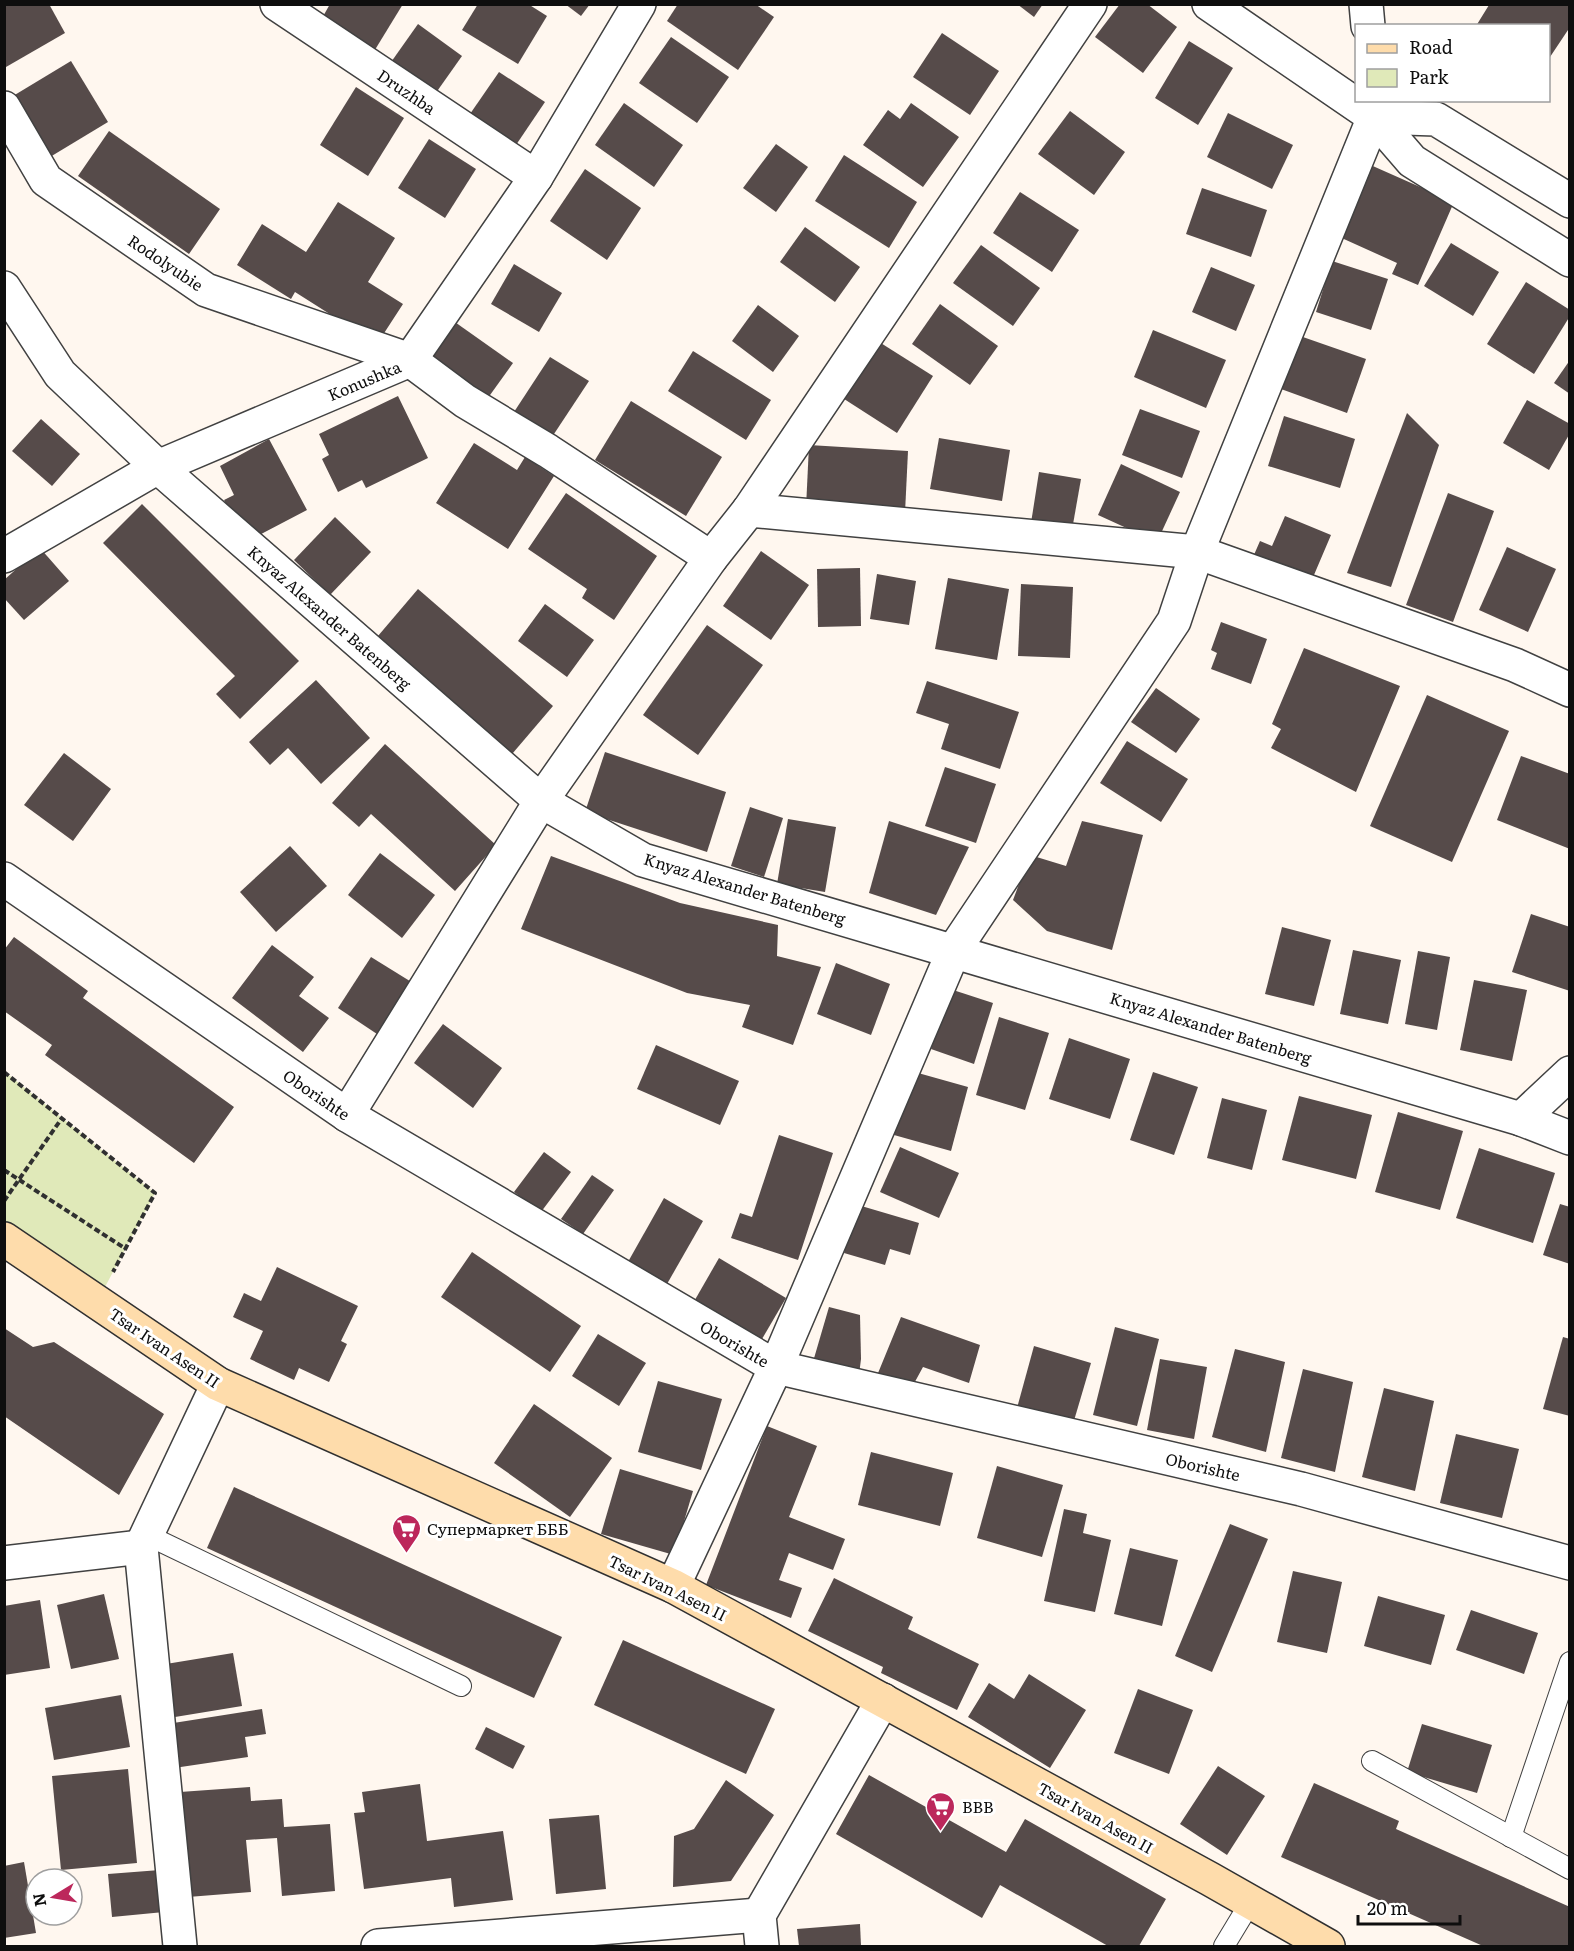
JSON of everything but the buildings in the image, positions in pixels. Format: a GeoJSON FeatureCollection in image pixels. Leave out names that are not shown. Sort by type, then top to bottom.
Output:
{"type":"FeatureCollection","features":[{"type":"Feature","properties":{"kind":"street","name":"Druzhba"},"geometry":{"type":"LineString","coordinates":[[277,4],[536,177]]}},
{"type":"Feature","properties":{"kind":"street","name":"Konushka"},"geometry":{"type":"LineString","coordinates":[[4,556],[158,467],[410,360],[536,177],[639,4]]}},
{"type":"Feature","properties":{"kind":"street"},"geometry":{"type":"LineString","coordinates":[[347,1115],[541,801],[711,558],[749,510],[1090,4]]}},
{"type":"Feature","properties":{"kind":"street"},"geometry":{"type":"LineString","coordinates":[[1209,4],[1355,97]]}},
{"type":"Feature","properties":{"kind":"street"},"geometry":{"type":"LineString","coordinates":[[1366,4],[1368,24]]}},
{"type":"Feature","properties":{"kind":"street","name":"Rodolyubie"},"geometry":{"type":"LineString","coordinates":[[4,108],[46,180],[206,290],[410,360],[465,401],[711,558]]}},
{"type":"Feature","properties":{"kind":"street"},"geometry":{"type":"LineString","coordinates":[[1373,109],[1436,119],[1569,201]]}},
{"type":"Feature","properties":{"kind":"street"},"geometry":{"type":"LineString","coordinates":[[1373,109],[1412,161],[1569,260]]}},
{"type":"Feature","properties":{"kind":"street"},"geometry":{"type":"LineString","coordinates":[[674,1586],[776,1367],[954,950],[1174,621],[1197,552],[1373,109]]}},
{"type":"Feature","properties":{"kind":"street","name":"Knyaz Alexander Batenberg"},"geometry":{"type":"LineString","coordinates":[[4,288],[60,374],[158,467],[541,801],[643,860],[1521,1119],[1569,1138]]}},
{"type":"Feature","properties":{"kind":"street"},"geometry":{"type":"LineString","coordinates":[[749,510],[1197,552],[1515,664],[1569,690]]}},
{"type":"Feature","properties":{"kind":"street","name":"Oborishte"},"geometry":{"type":"LineString","coordinates":[[4,879],[347,1115],[776,1367],[1301,1489],[1569,1563]]}},
{"type":"Feature","properties":{"kind":"street"},"geometry":{"type":"LineString","coordinates":[[1521,1119],[1569,1073]]}},
{"type":"Feature","properties":{"kind":"street","name":"Tsar Ivan Asen II"},"geometry":{"type":"LineString","coordinates":[[4,1239],[218,1384],[674,1586],[1328,1947]]}},
{"type":"Feature","properties":{"kind":"street"},"geometry":{"type":"LineString","coordinates":[[180,1947],[144,1541],[218,1384]]}},
{"type":"Feature","properties":{"kind":"street"},"geometry":{"type":"LineString","coordinates":[[4,1563],[144,1541]]}},
{"type":"Feature","properties":{"kind":"street"},"geometry":{"type":"LineString","coordinates":[[378,1947],[761,1931],[883,1701]]}},
{"type":"Feature","properties":{"kind":"lane"},"geometry":{"type":"LineString","coordinates":[[144,1541],[461,1686]]}},
{"type":"Feature","properties":{"kind":"lane"},"geometry":{"type":"LineString","coordinates":[[1511,1838],[1569,1662]]}},
{"type":"Feature","properties":{"kind":"lane"},"geometry":{"type":"LineString","coordinates":[[1372,1761],[1569,1869]]}},
{"type":"Feature","properties":{"kind":"lane"},"geometry":{"type":"LineString","coordinates":[[1224,1947],[1250,1903]]}},
{"type":"Feature","properties":{"kind":"path"},"geometry":{"type":"LineString","coordinates":[[4,1072],[155,1193],[97,1302]]}},
{"type":"Feature","properties":{"kind":"path"},"geometry":{"type":"LineString","coordinates":[[4,1201],[62,1118]]}},
{"type":"Feature","properties":{"kind":"path"},"geometry":{"type":"LineString","coordinates":[[4,1170],[126,1249]]}},
{"type":"Feature","properties":{"kind":"green space"},"geometry":{"type":"Polygon","coordinates":[[[5,1072],[155,1193],[97,1302],[5,1239],[5,1072]]]}},
{"type":"Feature","properties":{"kind":"place","name":"Супермаркет БББ"},"geometry":{"type":"Point","coordinates":[406,1554]}},
{"type":"Feature","properties":{"kind":"place","name":"BBB"},"geometry":{"type":"Point","coordinates":[941,1832]}}]}
